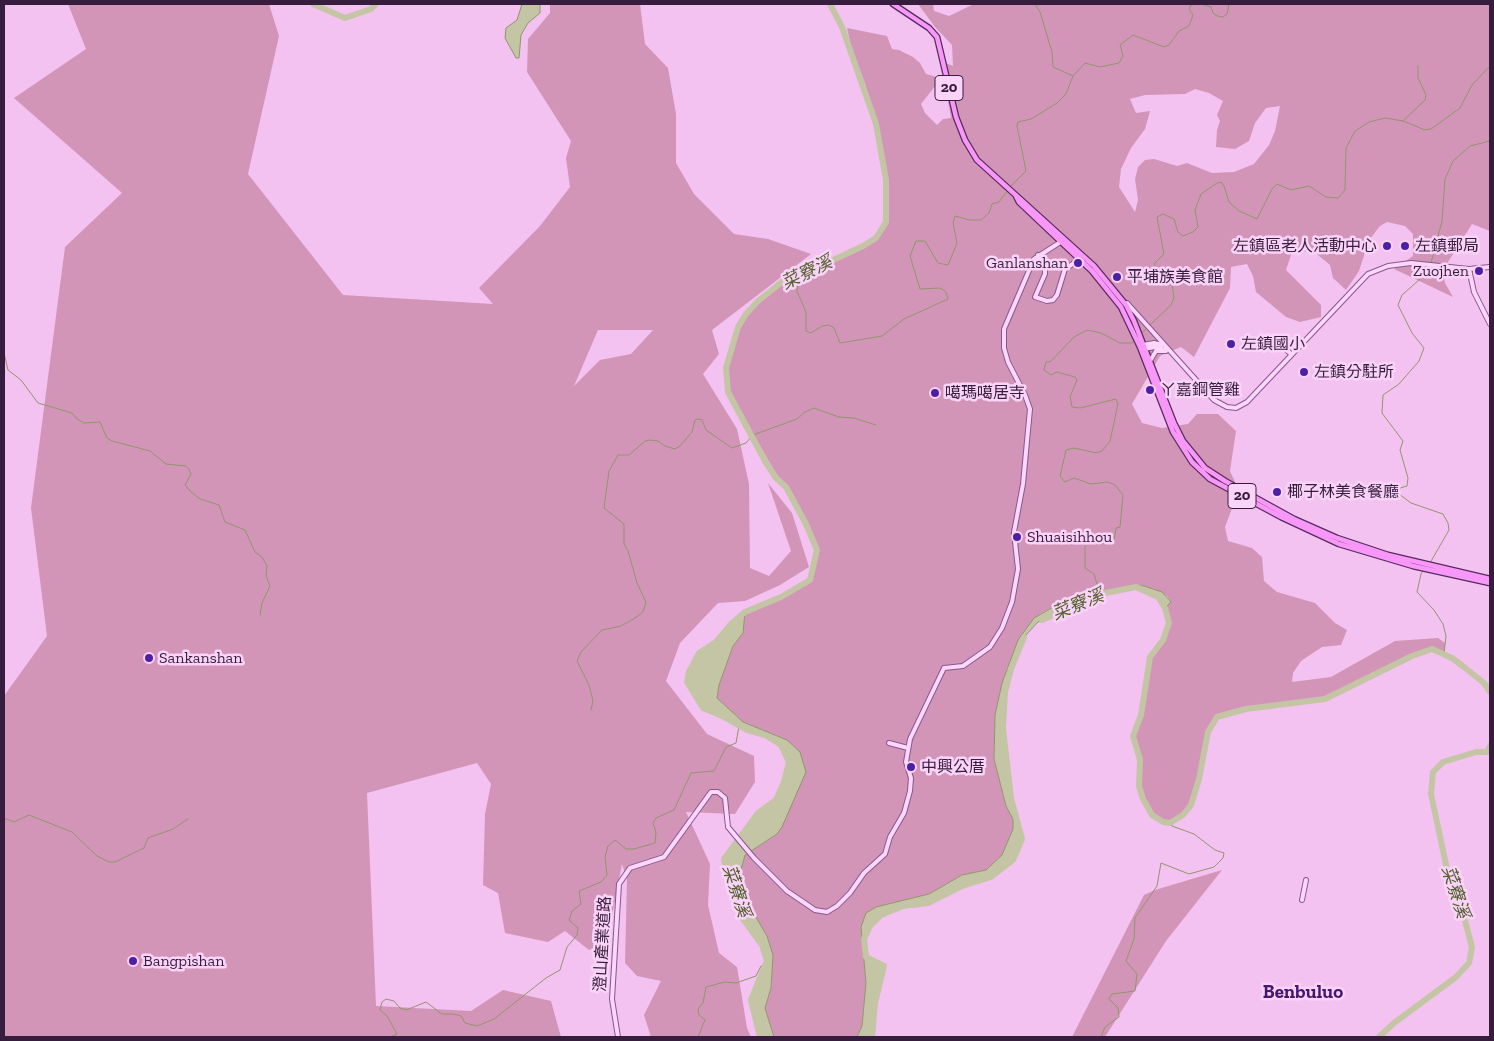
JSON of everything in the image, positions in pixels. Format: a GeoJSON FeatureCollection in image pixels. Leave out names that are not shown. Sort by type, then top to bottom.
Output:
{"type":"FeatureCollection","features":[{"type":"Feature","properties":{"kind":"main road","name":"20"},"geometry":{"type":"LineString","coordinates":[[893,4],[929,28],[937,37],[956,117],[965,140],[977,160],[1015,195],[1019,202],[1101,274],[1120,297],[1134,320],[1142,347],[1179,443],[1200,471],[1210,479],[1318,535],[1365,552],[1454,573],[1490,579]]}},
{"type":"Feature","properties":{"kind":"main road","name":"20"},"geometry":{"type":"LineString","coordinates":[[1063,240],[1134,320]]}},
{"type":"Feature","properties":{"kind":"main road","name":"20"},"geometry":{"type":"LineString","coordinates":[[1142,347],[1150,361],[1164,406]]}},
{"type":"Feature","properties":{"kind":"main road","name":"20"},"geometry":{"type":"LineString","coordinates":[[1454,573],[1490,584]]}},
{"type":"Feature","properties":{"kind":"street"},"geometry":{"type":"LineString","coordinates":[[889,742],[908,748],[913,731],[944,668],[963,666],[990,647],[1002,628],[1012,602],[1018,569],[1014,532],[1023,484],[1030,409],[1008,362],[1003,334],[1005,323],[1031,264],[1038,255],[1063,240]]}},
{"type":"Feature","properties":{"kind":"street"},"geometry":{"type":"LineString","coordinates":[[1038,255],[1046,269],[1036,297],[1047,301],[1053,300],[1056,295],[1065,269],[1080,259]]}},
{"type":"Feature","properties":{"kind":"street"},"geometry":{"type":"LineString","coordinates":[[1134,320],[1151,332],[1214,400],[1232,408],[1240,407],[1247,402],[1368,274],[1398,264],[1419,263],[1469,268],[1490,267]]}},
{"type":"Feature","properties":{"kind":"street"},"geometry":{"type":"LineString","coordinates":[[1469,268],[1474,292],[1490,324]]}},
{"type":"Feature","properties":{"kind":"street"},"geometry":{"type":"LineString","coordinates":[[1277,341],[1291,354]]}},
{"type":"Feature","properties":{"kind":"street"},"geometry":{"type":"LineString","coordinates":[[1142,347],[1162,345]]}},
{"type":"Feature","properties":{"kind":"street"},"geometry":{"type":"LineString","coordinates":[[1142,347],[1159,347],[1168,351]]}},
{"type":"Feature","properties":{"kind":"street"},"geometry":{"type":"LineString","coordinates":[[1150,361],[1156,351],[1168,351]]}},
{"type":"Feature","properties":{"kind":"street","name":"澄山產業道路"},"geometry":{"type":"LineString","coordinates":[[618,1037],[612,999],[617,900],[622,878],[630,868],[664,857],[711,792],[718,792],[725,798],[728,827],[754,858],[787,891],[815,910],[827,912],[837,906],[850,893],[864,873],[881,859],[904,813],[911,783],[907,769],[908,748]]}},
{"type":"Feature","properties":{"kind":"street"},"geometry":{"type":"LineString","coordinates":[[1302,900],[1306,880]]}},
{"type":"Feature","properties":{"kind":"shaded area"},"geometry":{"type":"Polygon","coordinates":[[[68,4],[269,4],[279,36],[248,174],[343,295],[493,304],[479,288],[540,226],[570,187],[566,158],[571,141],[527,72],[528,39],[550,13],[550,4],[640,4],[645,44],[668,68],[676,114],[676,163],[694,194],[734,234],[768,239],[811,254],[712,330],[719,354],[703,374],[737,429],[749,484],[750,568],[769,576],[791,551],[768,483],[792,513],[809,567],[780,585],[745,601],[718,603],[680,643],[666,681],[707,734],[754,756],[755,782],[735,814],[686,812],[710,864],[708,905],[719,953],[737,967],[747,1028],[751,1037],[651,1037],[644,1015],[661,981],[637,976],[625,963],[627,879],[622,864],[607,941],[589,950],[565,931],[548,942],[505,933],[498,893],[483,885],[485,814],[491,784],[477,763],[367,793],[376,1006],[471,1011],[503,990],[551,1001],[561,1037],[4,1037],[4,696],[47,636],[31,508],[65,247],[122,193],[14,98],[86,49],[68,4]],[[598,330],[574,386],[600,360],[631,354],[653,330],[598,330]]]}},
{"type":"Feature","properties":{"kind":"shaded area"},"geometry":{"type":"Polygon","coordinates":[[[918,4],[933,4],[934,11],[949,16],[974,4],[1490,4],[1490,231],[1472,224],[1443,270],[1445,283],[1453,297],[1394,269],[1413,256],[1413,234],[1405,226],[1387,222],[1380,226],[1369,240],[1359,271],[1346,290],[1333,278],[1330,265],[1313,251],[1292,252],[1286,270],[1321,305],[1321,317],[1300,322],[1286,317],[1256,292],[1253,276],[1247,264],[1231,267],[1230,288],[1194,357],[1181,347],[1160,356],[1132,404],[1142,423],[1162,428],[1188,424],[1197,414],[1218,414],[1236,431],[1230,471],[1235,482],[1234,503],[1225,527],[1228,541],[1252,548],[1262,557],[1264,581],[1277,592],[1315,603],[1335,623],[1347,630],[1341,645],[1322,647],[1301,661],[1293,673],[1292,682],[1331,677],[1395,641],[1438,638],[1445,643],[1445,654],[1432,649],[1412,656],[1325,699],[1246,709],[1217,717],[1208,732],[1199,779],[1191,805],[1183,815],[1170,823],[1163,822],[1152,815],[1143,799],[1139,786],[1140,760],[1133,736],[1141,715],[1150,657],[1163,640],[1169,623],[1165,608],[1171,602],[1167,596],[1154,589],[1131,586],[1096,593],[1086,599],[1062,602],[1040,614],[1030,624],[1007,668],[995,715],[994,759],[1006,806],[1013,819],[1013,829],[1002,855],[986,870],[962,875],[929,894],[876,907],[861,927],[866,983],[862,1026],[857,1037],[774,1037],[765,1008],[771,988],[773,955],[739,877],[745,855],[777,834],[800,752],[787,740],[743,722],[717,698],[719,685],[733,646],[743,633],[745,612],[781,597],[810,580],[817,550],[806,524],[728,392],[726,368],[738,327],[746,314],[758,301],[787,278],[799,276],[876,238],[886,221],[886,180],[876,124],[865,83],[854,60],[847,28],[887,36],[892,49],[899,50],[913,57],[920,63],[926,74],[937,77],[936,85],[921,104],[925,113],[937,125],[943,119],[951,118],[941,61],[953,66],[952,45],[935,27],[918,4]],[[1195,89],[1185,94],[1145,95],[1130,99],[1136,113],[1150,111],[1145,129],[1131,148],[1121,169],[1119,187],[1135,212],[1138,200],[1135,179],[1138,167],[1145,160],[1154,159],[1177,166],[1187,163],[1212,173],[1234,172],[1254,164],[1269,145],[1275,131],[1280,106],[1266,108],[1255,123],[1249,141],[1235,149],[1216,147],[1217,130],[1220,121],[1217,115],[1223,101],[1209,93],[1195,89]]]}},
{"type":"Feature","properties":{"kind":"shaded area"},"geometry":{"type":"Polygon","coordinates":[[[1222,870],[1166,941],[1105,1037],[1072,1037],[1144,895],[1222,870]]]}},
{"type":"Feature","properties":{"kind":"water"},"geometry":{"type":"Polygon","coordinates":[[[522,4],[540,4],[540,13],[528,23],[521,35],[519,58],[516,58],[505,38],[506,28],[517,20],[522,4]]]}},
{"type":"Feature","properties":{"kind":"water"},"geometry":{"type":"Polygon","coordinates":[[[1131,586],[1144,586],[1162,592],[1171,602],[1165,608],[1158,597],[1136,587],[1100,594],[1038,622],[1024,637],[1011,669],[1005,692],[1003,728],[1011,798],[1022,839],[1013,860],[991,877],[962,886],[928,903],[903,906],[881,915],[870,926],[864,939],[866,957],[884,966],[883,977],[875,1003],[872,1037],[857,1037],[862,1026],[866,983],[861,927],[866,913],[876,907],[929,894],[962,875],[986,870],[1002,855],[1013,829],[1013,819],[1006,806],[994,759],[995,715],[1002,683],[1018,640],[1034,618],[1062,602],[1086,599],[1096,593],[1131,586]]]}},
{"type":"Feature","properties":{"kind":"water"},"geometry":{"type":"Polygon","coordinates":[[[745,612],[743,633],[733,646],[719,685],[717,698],[743,722],[787,740],[800,752],[806,772],[782,827],[777,834],[745,855],[739,877],[753,912],[767,936],[773,955],[771,988],[765,1008],[774,1037],[760,1037],[759,1035],[751,1000],[767,961],[762,945],[740,915],[724,859],[758,813],[776,800],[784,782],[789,762],[781,745],[767,736],[747,730],[703,708],[687,682],[689,672],[699,653],[716,642],[731,624],[745,612]]]}},
{"type":"Feature","properties":{"kind":"waterway","name":"菜竂溪"},"geometry":{"type":"LineString","coordinates":[[313,4],[345,18],[371,9],[376,4]]}},
{"type":"Feature","properties":{"kind":"waterway","name":"菜竂溪"},"geometry":{"type":"LineString","coordinates":[[760,1037],[751,1000],[767,961],[762,945],[740,915],[724,859],[758,813],[776,800],[784,782],[789,762],[781,745],[767,736],[747,730],[703,708],[687,682],[689,672],[699,653],[716,642],[731,624],[745,612],[781,597],[810,580],[817,550],[806,524],[786,487],[776,478],[765,461],[728,392],[726,368],[738,327],[746,314],[758,301],[787,278],[799,276],[876,238],[886,222],[886,180],[876,124],[842,27],[830,4]]}},
{"type":"Feature","properties":{"kind":"waterway"},"geometry":{"type":"LineString","coordinates":[[1035,4],[1040,12],[1052,52],[1053,67],[1073,76]]}},
{"type":"Feature","properties":{"kind":"waterway"},"geometry":{"type":"LineString","coordinates":[[1010,187],[1026,171],[1017,126],[1018,122],[1031,119],[1057,103],[1066,94],[1073,76],[1085,63],[1100,67],[1119,63],[1123,56],[1120,45],[1133,35],[1164,47],[1169,45],[1179,31],[1189,26],[1193,15],[1189,9],[1191,5],[1196,4]]}},
{"type":"Feature","properties":{"kind":"waterway"},"geometry":{"type":"LineString","coordinates":[[1201,4],[1211,7],[1213,13],[1223,17],[1227,14],[1229,4]]}},
{"type":"Feature","properties":{"kind":"waterway"},"geometry":{"type":"LineString","coordinates":[[1403,121],[1425,100],[1426,95],[1418,78],[1418,66]]}},
{"type":"Feature","properties":{"kind":"waterway"},"geometry":{"type":"LineString","coordinates":[[1150,325],[1171,305],[1174,298],[1172,283],[1160,274],[1154,264],[1164,254],[1157,217],[1163,214],[1174,219],[1178,232],[1183,236],[1193,232],[1198,227],[1195,210],[1201,194],[1221,182],[1229,202],[1239,211],[1257,219],[1272,189],[1277,184],[1291,190],[1309,186],[1326,197],[1338,198],[1345,190],[1346,148],[1355,131],[1369,122],[1385,118],[1403,121],[1425,130],[1431,129],[1460,108],[1472,85],[1490,66]]}},
{"type":"Feature","properties":{"kind":"waterway"},"geometry":{"type":"LineString","coordinates":[[1431,263],[1442,221],[1445,179],[1453,161],[1470,146],[1490,141]]}},
{"type":"Feature","properties":{"kind":"waterway"},"geometry":{"type":"LineString","coordinates":[[799,276],[797,291],[806,312],[806,331],[811,333],[822,326],[829,325],[834,328],[840,343],[882,336],[904,319],[948,299],[946,292],[940,288],[920,289],[910,256],[916,241],[925,241],[938,263],[948,265],[957,243],[953,223],[955,216],[970,220],[981,220],[989,213],[992,204],[999,202],[1008,190]]}},
{"type":"Feature","properties":{"kind":"waterway"},"geometry":{"type":"LineString","coordinates":[[1430,267],[1428,272],[1402,295],[1398,305],[1412,333],[1424,348],[1419,361],[1399,384],[1383,395],[1382,413],[1403,441],[1400,450],[1408,478],[1407,486],[1400,488],[1399,494],[1411,503],[1443,514],[1448,523],[1449,530],[1430,563]]}},
{"type":"Feature","properties":{"kind":"waterway"},"geometry":{"type":"LineString","coordinates":[[1141,334],[1147,328]]}},
{"type":"Feature","properties":{"kind":"waterway"},"geometry":{"type":"LineString","coordinates":[[1100,594],[1094,574],[1085,568],[1085,547],[1090,541],[1109,544],[1114,540],[1116,528],[1120,527],[1123,495],[1115,485],[1108,482],[1091,484],[1074,478],[1065,482],[1060,476],[1066,450],[1074,448],[1096,453],[1102,451],[1110,441],[1118,404],[1116,399],[1080,408],[1072,407],[1070,397],[1077,380],[1075,377],[1057,372],[1051,375],[1044,370],[1046,362],[1050,362],[1074,337],[1087,330],[1101,333],[1120,343],[1132,343],[1135,340]]}},
{"type":"Feature","properties":{"kind":"waterway"},"geometry":{"type":"LineString","coordinates":[[4,353],[8,370],[21,380],[38,403],[72,413],[84,423],[100,422],[107,438],[112,441],[150,451],[166,464],[186,466],[189,469],[191,474],[185,485],[189,490],[200,499],[219,505],[225,522],[245,530],[255,552],[262,557],[267,566],[266,576],[270,586],[262,603],[260,615]]}},
{"type":"Feature","properties":{"kind":"waterway"},"geometry":{"type":"LineString","coordinates":[[591,710],[593,701],[589,685],[577,661],[581,652],[602,630],[621,626],[643,612],[646,602],[637,583],[628,551],[624,544],[624,524],[604,508],[609,471],[618,455],[629,455],[645,441],[650,440],[658,441],[665,446],[675,449],[692,432],[695,420],[698,419],[702,420],[706,430],[732,448],[746,443],[753,435],[797,419],[805,412],[814,408],[839,417],[854,418],[876,425]]}},
{"type":"Feature","properties":{"kind":"waterway"},"geometry":{"type":"LineString","coordinates":[[1424,570],[1421,574],[1417,592],[1434,610],[1443,624],[1446,636],[1444,654]]}},
{"type":"Feature","properties":{"kind":"waterway","name":"菜竂溪"},"geometry":{"type":"LineString","coordinates":[[1042,620],[1100,594],[1136,587],[1158,597],[1165,608],[1169,623],[1163,640],[1150,657],[1141,715],[1133,736],[1140,760],[1139,786],[1143,799],[1152,815],[1163,822],[1170,823],[1183,815],[1191,805],[1199,779],[1208,732],[1217,717],[1246,709],[1325,699],[1412,656],[1432,649],[1452,658],[1484,683],[1490,692]]}},
{"type":"Feature","properties":{"kind":"waterway","name":"菜竂溪"},"geometry":{"type":"LineString","coordinates":[[872,1037],[875,1003],[884,966],[866,957],[864,939],[870,926],[881,915],[903,906],[928,903],[962,886],[991,877],[1013,860],[1022,839],[1011,798],[1003,728],[1005,692],[1011,669],[1024,637]]}},
{"type":"Feature","properties":{"kind":"waterway"},"geometry":{"type":"LineString","coordinates":[[390,1037],[397,1034],[387,1016],[380,1010],[382,1002],[386,999],[394,1001],[400,1008],[406,1010],[426,1002],[442,1014],[461,1016],[465,1023],[477,1026],[494,1019],[546,978],[560,970],[567,947],[577,935],[578,928],[569,920],[572,911],[581,904],[579,891],[601,882],[607,875],[605,857],[608,846],[615,840],[626,849],[634,849],[655,843],[656,832],[653,823],[656,818],[674,810],[691,773],[714,771],[726,747],[736,743],[739,726]]}},
{"type":"Feature","properties":{"kind":"waterway","name":"菜竂溪"},"geometry":{"type":"LineString","coordinates":[[1379,1037],[1394,1023],[1456,977],[1469,963],[1472,947],[1459,898],[1448,874],[1431,794],[1433,772],[1443,762],[1476,752],[1487,752],[1490,746]]}},
{"type":"Feature","properties":{"kind":"waterway"},"geometry":{"type":"LineString","coordinates":[[4,818],[14,822],[29,815],[72,832],[97,856],[109,862],[115,862],[144,848],[148,838],[173,829],[188,819]]}},
{"type":"Feature","properties":{"kind":"waterway"},"geometry":{"type":"LineString","coordinates":[[1101,1037],[1105,1027],[1119,1017],[1118,1008],[1109,999],[1112,994],[1135,991],[1137,974],[1126,961],[1134,939],[1135,918],[1157,886],[1161,863],[1189,874],[1214,867],[1223,858],[1224,853],[1215,850],[1194,834],[1172,826],[1170,823]]}},
{"type":"Feature","properties":{"kind":"waterway"},"geometry":{"type":"LineString","coordinates":[[698,1037],[705,1020],[699,1015],[698,1009],[703,1003],[706,987],[725,982],[736,983],[756,976],[761,966],[766,965]]}},
{"type":"Feature","properties":{"kind":"place","name":"左鎮區老人活動中心"},"geometry":{"type":"Point","coordinates":[1387,246]}},
{"type":"Feature","properties":{"kind":"place","name":"左鎮郵局"},"geometry":{"type":"Point","coordinates":[1405,246]}},
{"type":"Feature","properties":{"kind":"place","name":"Ganlanshan"},"geometry":{"type":"Point","coordinates":[1078,263]}},
{"type":"Feature","properties":{"kind":"place","name":"Zuojhen"},"geometry":{"type":"Point","coordinates":[1479,271]}},
{"type":"Feature","properties":{"kind":"place","name":"平埔族美食館"},"geometry":{"type":"Point","coordinates":[1117,277]}},
{"type":"Feature","properties":{"kind":"place","name":"左鎮國小"},"geometry":{"type":"Point","coordinates":[1231,344]}},
{"type":"Feature","properties":{"kind":"place","name":"左鎮分駐所"},"geometry":{"type":"Point","coordinates":[1304,372]}},
{"type":"Feature","properties":{"kind":"place","name":"ㄚ嘉鋼管雞"},"geometry":{"type":"Point","coordinates":[1150,390]}},
{"type":"Feature","properties":{"kind":"place","name":"噶瑪噶居寺"},"geometry":{"type":"Point","coordinates":[935,393]}},
{"type":"Feature","properties":{"kind":"place","name":"椰子林美食餐廳"},"geometry":{"type":"Point","coordinates":[1277,492]}},
{"type":"Feature","properties":{"kind":"place","name":"Shuaisihhou"},"geometry":{"type":"Point","coordinates":[1017,537]}},
{"type":"Feature","properties":{"kind":"place","name":"Sankanshan"},"geometry":{"type":"Point","coordinates":[149,658]}},
{"type":"Feature","properties":{"kind":"place","name":"中興公厝"},"geometry":{"type":"Point","coordinates":[911,767]}},
{"type":"Feature","properties":{"kind":"place","name":"Bangpishan"},"geometry":{"type":"Point","coordinates":[133,961]}},
{"type":"Feature","properties":{"kind":"district","name":"Benbuluo"},"geometry":{"type":"Point","coordinates":[1303,993]}}]}
